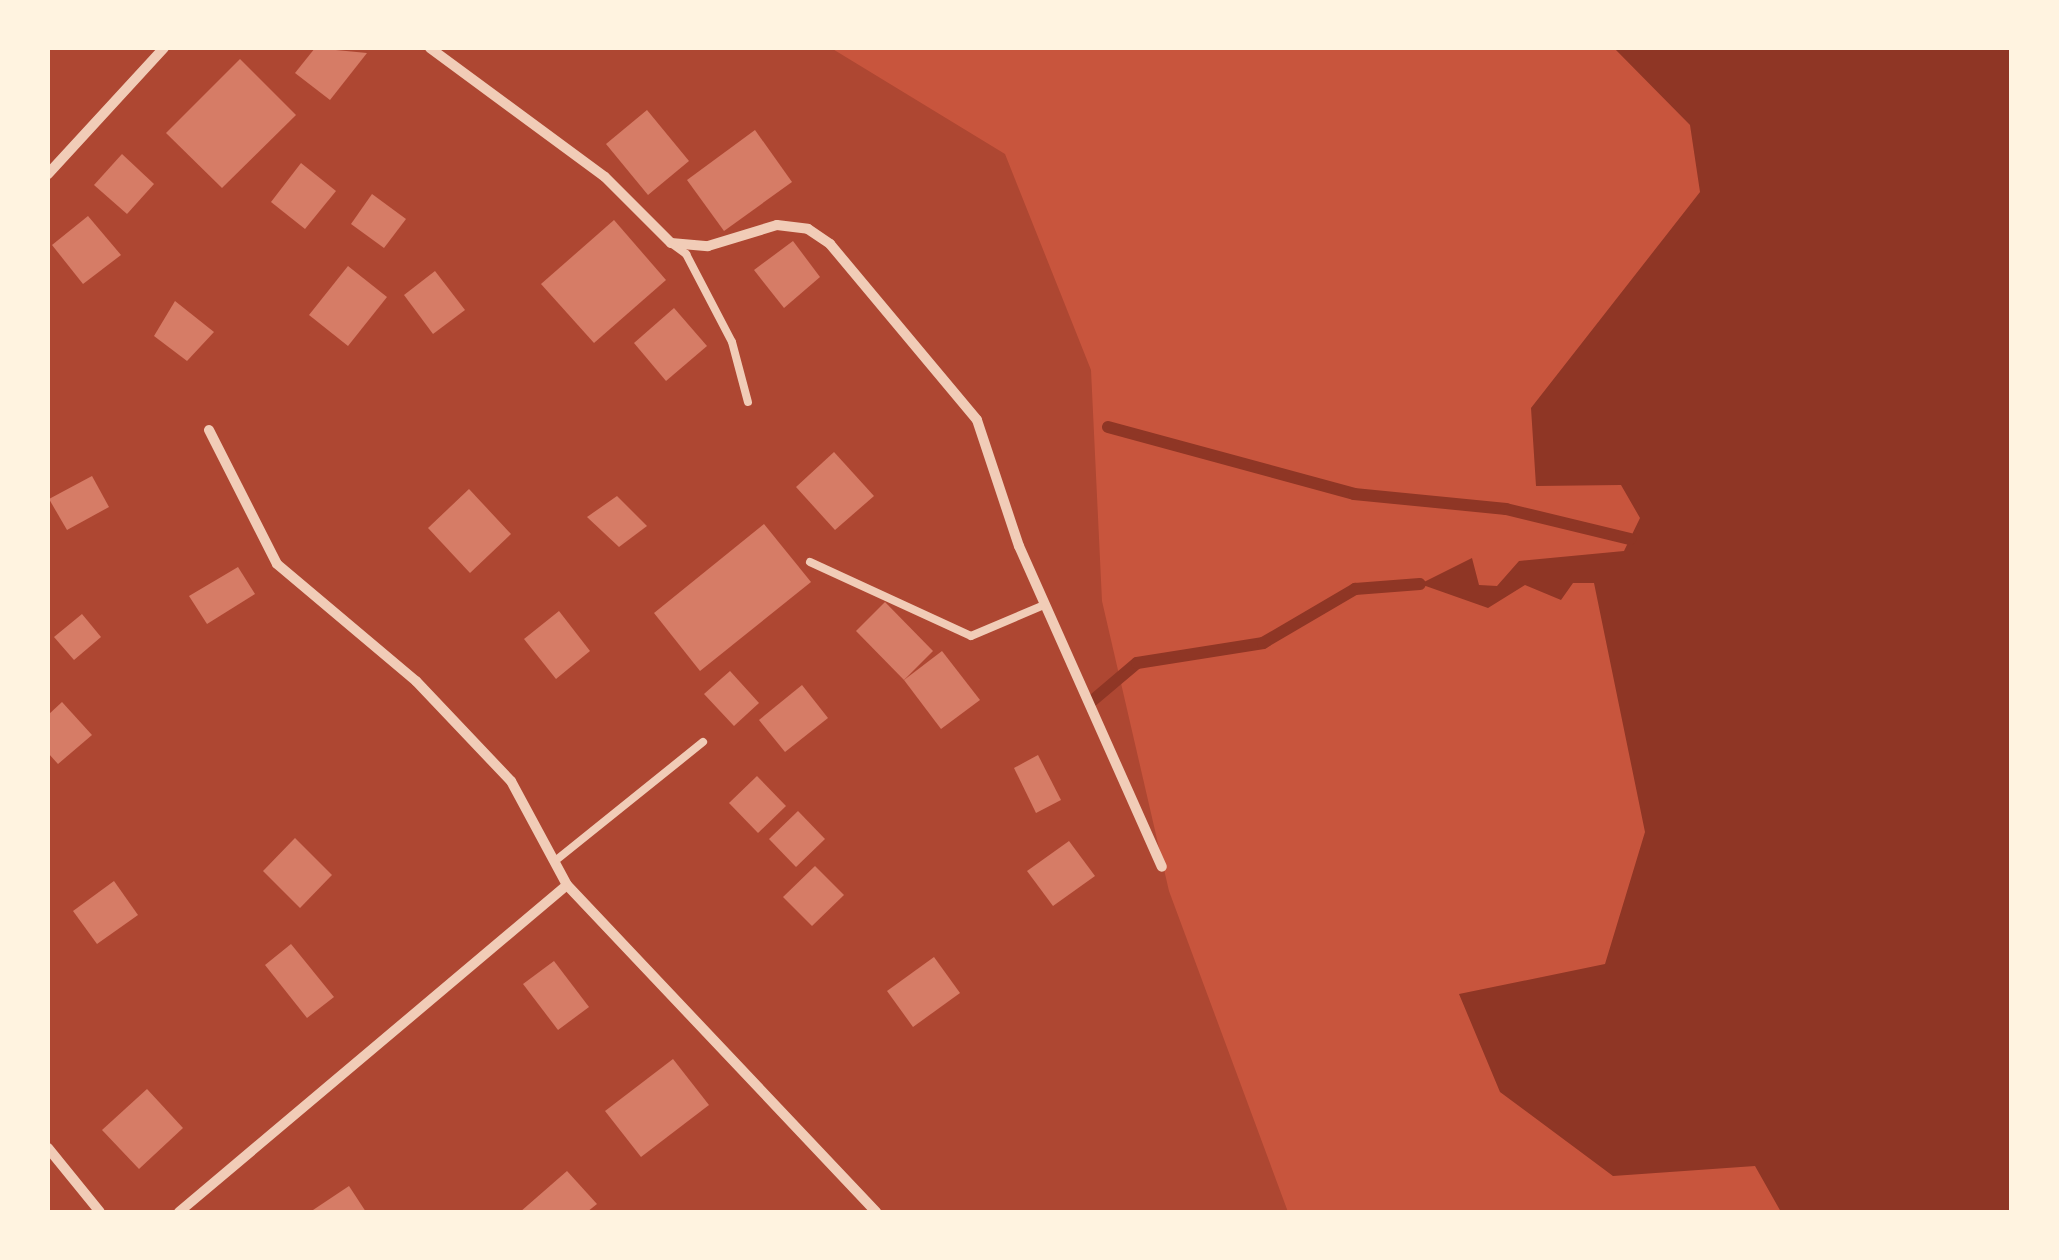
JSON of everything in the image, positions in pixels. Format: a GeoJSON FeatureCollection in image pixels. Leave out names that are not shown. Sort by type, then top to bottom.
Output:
{"type":"FeatureCollection","features":[{"type":"Feature","properties":{"kind":"street"},"geometry":{"type":"LineString","coordinates":[[48,174],[164,48]]}},
{"type":"Feature","properties":{"kind":"street"},"geometry":{"type":"LineString","coordinates":[[430,48],[576,154],[671,243],[708,246],[776,226],[808,229],[830,244],[978,420],[1044,605],[1162,867]]}},
{"type":"Feature","properties":{"kind":"street"},"geometry":{"type":"LineString","coordinates":[[209,430],[276,564],[416,681],[512,782],[567,885],[876,1212]]}},
{"type":"Feature","properties":{"kind":"street"},"geometry":{"type":"LineString","coordinates":[[179,1212],[567,885]]}},
{"type":"Feature","properties":{"kind":"street"},"geometry":{"type":"LineString","coordinates":[[48,1148],[100,1212]]}},
{"type":"Feature","properties":{"kind":"lane"},"geometry":{"type":"LineString","coordinates":[[671,243],[686,254],[732,342],[748,402]]}},
{"type":"Feature","properties":{"kind":"lane"},"geometry":{"type":"LineString","coordinates":[[810,562],[971,636],[1044,605]]}},
{"type":"Feature","properties":{"kind":"lane"},"geometry":{"type":"LineString","coordinates":[[555,862],[703,742]]}},
{"type":"Feature","properties":{"kind":"shaded area"},"geometry":{"type":"Polygon","coordinates":[[[48,48],[831,48],[1005,154],[1091,370],[1102,601],[1169,891],[1288,1212],[48,1212],[48,48]]]}},
{"type":"Feature","properties":{"kind":"shaded area"},"geometry":{"type":"Polygon","coordinates":[[[1614,48],[2011,48],[2011,1212],[1781,1212],[1755,1166],[1613,1176],[1500,1092],[1459,994],[1605,964],[1645,832],[1594,583],[1573,583],[1561,600],[1525,585],[1488,608],[1420,584],[1472,558],[1479,585],[1497,586],[1519,561],[1624,551],[1640,518],[1621,485],[1536,486],[1531,408],[1700,192],[1690,125],[1614,48]]]}},
{"type":"Feature","properties":{"kind":"building"},"geometry":{"type":"Polygon","coordinates":[[[315,48],[367,53],[330,100],[295,73],[315,48]]]}},
{"type":"Feature","properties":{"kind":"building"},"geometry":{"type":"Polygon","coordinates":[[[240,59],[296,115],[222,188],[166,133],[240,59]]]}},
{"type":"Feature","properties":{"kind":"building"},"geometry":{"type":"Polygon","coordinates":[[[647,110],[689,161],[648,195],[606,144],[647,110]]]}},
{"type":"Feature","properties":{"kind":"building"},"geometry":{"type":"Polygon","coordinates":[[[755,130],[792,182],[724,231],[687,180],[755,130]]]}},
{"type":"Feature","properties":{"kind":"building"},"geometry":{"type":"Polygon","coordinates":[[[122,154],[154,184],[127,214],[94,185],[122,154]]]}},
{"type":"Feature","properties":{"kind":"building"},"geometry":{"type":"Polygon","coordinates":[[[301,163],[336,191],[305,229],[271,202],[301,163]]]}},
{"type":"Feature","properties":{"kind":"building"},"geometry":{"type":"Polygon","coordinates":[[[372,194],[406,219],[384,248],[351,224],[372,194]]]}},
{"type":"Feature","properties":{"kind":"building"},"geometry":{"type":"Polygon","coordinates":[[[88,216],[121,255],[83,284],[52,245],[88,216]]]}},
{"type":"Feature","properties":{"kind":"building"},"geometry":{"type":"Polygon","coordinates":[[[614,220],[666,280],[594,343],[541,284],[614,220]]]}},
{"type":"Feature","properties":{"kind":"building"},"geometry":{"type":"Polygon","coordinates":[[[793,241],[820,277],[784,308],[754,270],[793,241]]]}},
{"type":"Feature","properties":{"kind":"building"},"geometry":{"type":"Polygon","coordinates":[[[348,266],[387,297],[348,346],[309,315],[348,266]]]}},
{"type":"Feature","properties":{"kind":"building"},"geometry":{"type":"Polygon","coordinates":[[[435,271],[465,310],[433,334],[404,295],[435,271]]]}},
{"type":"Feature","properties":{"kind":"building"},"geometry":{"type":"Polygon","coordinates":[[[175,301],[214,332],[187,361],[154,336],[175,301]]]}},
{"type":"Feature","properties":{"kind":"building"},"geometry":{"type":"Polygon","coordinates":[[[674,308],[707,346],[666,381],[634,343],[674,308]]]}},
{"type":"Feature","properties":{"kind":"building"},"geometry":{"type":"Polygon","coordinates":[[[834,452],[874,496],[835,530],[796,487],[834,452]]]}},
{"type":"Feature","properties":{"kind":"building"},"geometry":{"type":"Polygon","coordinates":[[[92,476],[109,507],[67,530],[49,499],[92,476]]]}},
{"type":"Feature","properties":{"kind":"building"},"geometry":{"type":"Polygon","coordinates":[[[469,489],[511,534],[470,573],[428,528],[469,489]]]}},
{"type":"Feature","properties":{"kind":"building"},"geometry":{"type":"Polygon","coordinates":[[[617,496],[647,526],[619,547],[587,517],[617,496]]]}},
{"type":"Feature","properties":{"kind":"building"},"geometry":{"type":"Polygon","coordinates":[[[764,524],[811,582],[700,671],[654,613],[764,524]]]}},
{"type":"Feature","properties":{"kind":"building"},"geometry":{"type":"Polygon","coordinates":[[[238,567],[255,594],[207,624],[189,596],[238,567]]]}},
{"type":"Feature","properties":{"kind":"building"},"geometry":{"type":"Polygon","coordinates":[[[885,602],[933,651],[904,680],[856,631],[885,602]]]}},
{"type":"Feature","properties":{"kind":"building"},"geometry":{"type":"Polygon","coordinates":[[[559,611],[590,651],[556,679],[524,639],[559,611]]]}},
{"type":"Feature","properties":{"kind":"building"},"geometry":{"type":"Polygon","coordinates":[[[82,614],[101,637],[74,660],[54,637],[82,614]]]}},
{"type":"Feature","properties":{"kind":"building"},"geometry":{"type":"Polygon","coordinates":[[[942,651],[980,700],[941,729],[904,680],[942,651]]]}},
{"type":"Feature","properties":{"kind":"building"},"geometry":{"type":"Polygon","coordinates":[[[730,671],[759,703],[734,726],[704,694],[730,671]]]}},
{"type":"Feature","properties":{"kind":"building"},"geometry":{"type":"Polygon","coordinates":[[[802,685],[828,718],[785,752],[759,720],[802,685]]]}},
{"type":"Feature","properties":{"kind":"building"},"geometry":{"type":"Polygon","coordinates":[[[62,702],[92,735],[58,764],[48,753],[48,715],[62,702]]]}},
{"type":"Feature","properties":{"kind":"building"},"geometry":{"type":"Polygon","coordinates":[[[1038,755],[1061,800],[1036,813],[1014,768],[1038,755]]]}},
{"type":"Feature","properties":{"kind":"building"},"geometry":{"type":"Polygon","coordinates":[[[757,776],[786,806],[758,833],[729,803],[757,776]]]}},
{"type":"Feature","properties":{"kind":"building"},"geometry":{"type":"Polygon","coordinates":[[[798,811],[825,839],[796,867],[769,839],[798,811]]]}},
{"type":"Feature","properties":{"kind":"building"},"geometry":{"type":"Polygon","coordinates":[[[295,838],[332,875],[300,908],[263,871],[295,838]]]}},
{"type":"Feature","properties":{"kind":"building"},"geometry":{"type":"Polygon","coordinates":[[[1069,841],[1095,876],[1053,906],[1027,871],[1069,841]]]}},
{"type":"Feature","properties":{"kind":"building"},"geometry":{"type":"Polygon","coordinates":[[[815,866],[844,895],[812,926],[783,897],[815,866]]]}},
{"type":"Feature","properties":{"kind":"building"},"geometry":{"type":"Polygon","coordinates":[[[114,881],[138,915],[97,944],[73,911],[114,881]]]}},
{"type":"Feature","properties":{"kind":"building"},"geometry":{"type":"Polygon","coordinates":[[[291,944],[334,997],[307,1018],[265,965],[291,944]]]}},
{"type":"Feature","properties":{"kind":"building"},"geometry":{"type":"Polygon","coordinates":[[[934,957],[960,993],[913,1027],[887,991],[934,957]]]}},
{"type":"Feature","properties":{"kind":"building"},"geometry":{"type":"Polygon","coordinates":[[[554,961],[589,1007],[558,1030],[523,984],[554,961]]]}},
{"type":"Feature","properties":{"kind":"building"},"geometry":{"type":"Polygon","coordinates":[[[673,1059],[709,1105],[641,1157],[605,1111],[673,1059]]]}},
{"type":"Feature","properties":{"kind":"building"},"geometry":{"type":"Polygon","coordinates":[[[147,1089],[183,1128],[139,1169],[102,1130],[147,1089]]]}},
{"type":"Feature","properties":{"kind":"building"},"geometry":{"type":"Polygon","coordinates":[[[567,1171],[597,1204],[587,1212],[520,1212],[567,1171]]]}},
{"type":"Feature","properties":{"kind":"building"},"geometry":{"type":"Polygon","coordinates":[[[349,1186],[366,1212],[310,1212],[349,1186]]]}},
{"type":"Feature","properties":{"kind":"waterway"},"geometry":{"type":"LineString","coordinates":[[1108,427],[1354,494],[1506,509],[1630,539]]}},
{"type":"Feature","properties":{"kind":"waterway"},"geometry":{"type":"LineString","coordinates":[[1092,701],[1137,663],[1263,643],[1355,589],[1420,584]]}}]}
